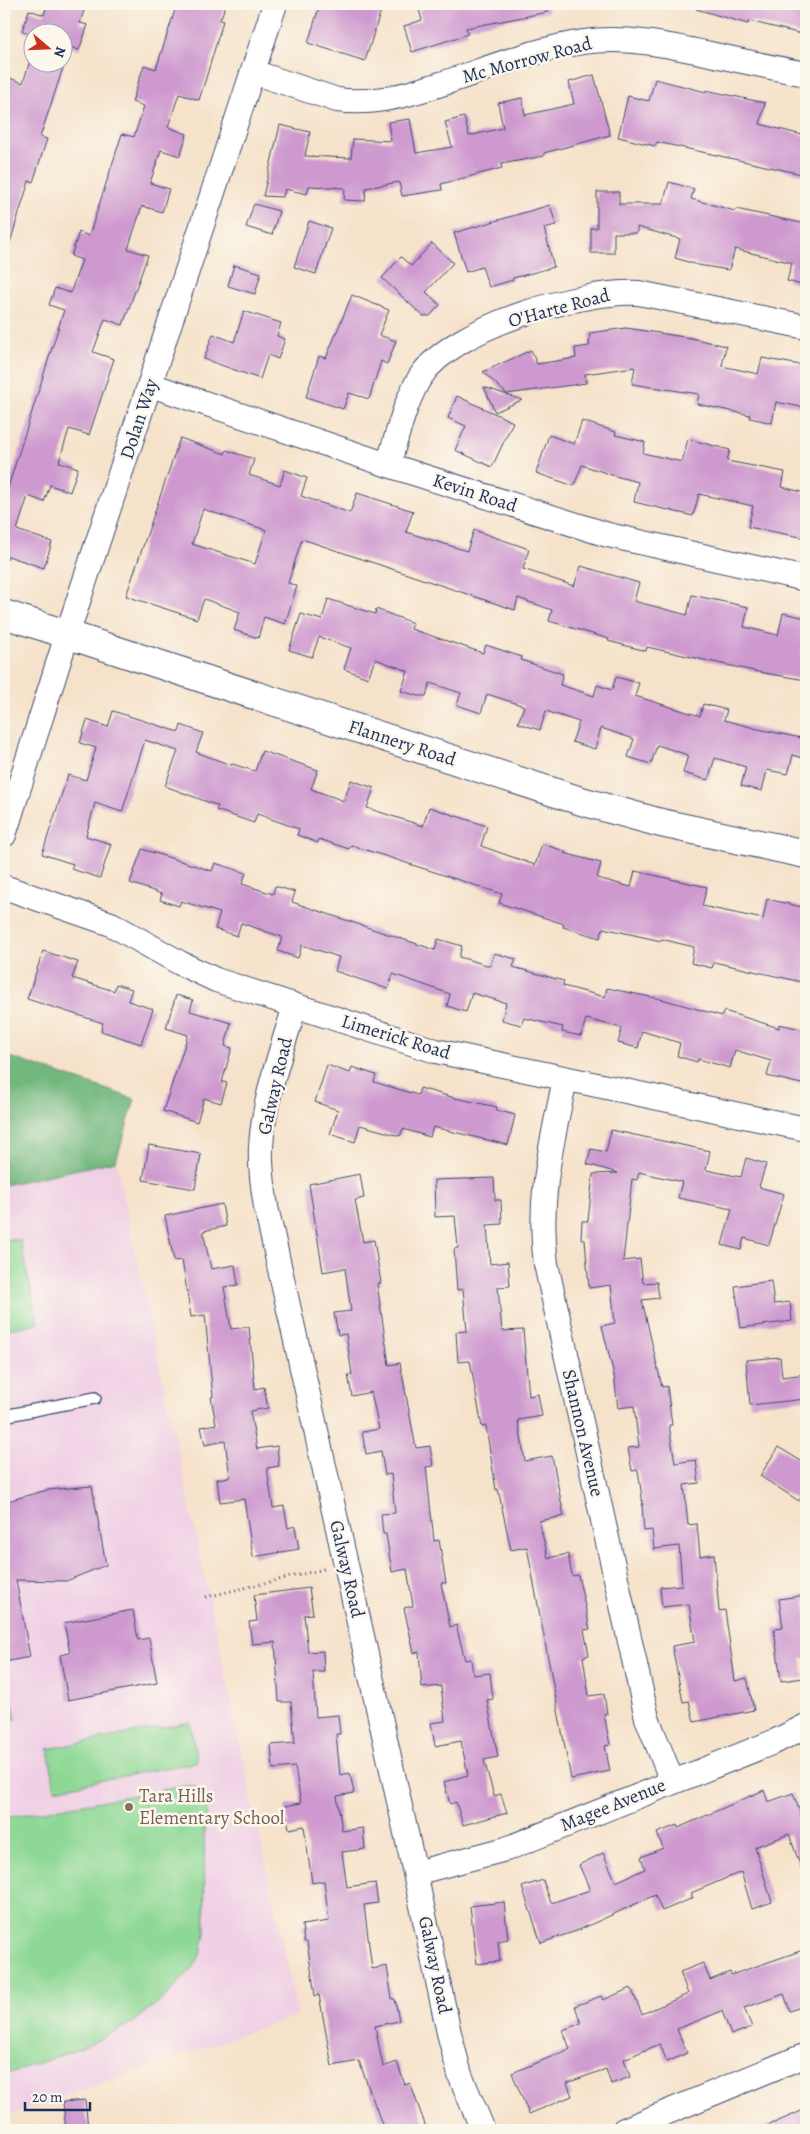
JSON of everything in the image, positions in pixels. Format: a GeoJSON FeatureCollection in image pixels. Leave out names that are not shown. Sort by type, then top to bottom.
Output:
{"type":"FeatureCollection","features":[{"type":"Feature","properties":{"kind":"street","name":"Dolan Way"},"geometry":{"type":"LineString","coordinates":[[4,835],[67,635],[151,385],[275,4]]}},
{"type":"Feature","properties":{"kind":"street","name":"Mc Morrow Road"},"geometry":{"type":"LineString","coordinates":[[253,72],[337,100],[371,101],[416,92],[541,52],[581,42],[624,40],[676,47],[806,74]]}},
{"type":"Feature","properties":{"kind":"street","name":"O'Harte Road"},"geometry":{"type":"LineString","coordinates":[[388,465],[411,395],[428,366],[446,350],[469,336],[525,313],[597,295],[620,292],[638,293],[806,327]]}},
{"type":"Feature","properties":{"kind":"street","name":"Kevin Road"},"geometry":{"type":"LineString","coordinates":[[151,385],[388,465],[608,535],[806,579]]}},
{"type":"Feature","properties":{"kind":"street","name":"Flannery Road"},"geometry":{"type":"LineString","coordinates":[[4,614],[590,804],[660,823],[806,854]]}},
{"type":"Feature","properties":{"kind":"street","name":"Limerick Road"},"geometry":{"type":"LineString","coordinates":[[4,887],[101,920],[198,972],[436,1051],[806,1129]]}},
{"type":"Feature","properties":{"kind":"street","name":"Galway Road"},"geometry":{"type":"LineString","coordinates":[[296,1006],[271,1085],[264,1117],[261,1148],[262,1179],[266,1207],[451,2042],[460,2075],[483,2130]]}},
{"type":"Feature","properties":{"kind":"street","name":"Shannon Avenue"},"geometry":{"type":"LineString","coordinates":[[565,1079],[544,1189],[542,1227],[546,1264],[648,1718],[672,1781]]}},
{"type":"Feature","properties":{"kind":"street","name":"Magee Avenue"},"geometry":{"type":"LineString","coordinates":[[415,1873],[506,1849],[776,1741],[806,1726]]}},
{"type":"Feature","properties":{"kind":"street"},"geometry":{"type":"LineString","coordinates":[[624,2130],[806,2056]]}},
{"type":"Feature","properties":{"kind":"lane"},"geometry":{"type":"LineString","coordinates":[[4,1416],[95,1398]]}},
{"type":"Feature","properties":{"kind":"path"},"geometry":{"type":"LineString","coordinates":[[206,1597],[319,1572],[345,1560]]}},
{"type":"Feature","properties":{"kind":"shaded area","name":"Tara Hills Elementary School"},"geometry":{"type":"Polygon","coordinates":[[[116,1161],[298,2015],[4,2117],[4,1185],[116,1161]]]}},
{"type":"Feature","properties":{"kind":"green space"},"geometry":{"type":"Polygon","coordinates":[[[4,1055],[135,1099],[116,1161],[4,1185],[4,1055]]]}},
{"type":"Feature","properties":{"kind":"green space"},"geometry":{"type":"Polygon","coordinates":[[[4,1239],[20,1240],[38,1323],[4,1330],[4,1239]]]}},
{"type":"Feature","properties":{"kind":"green space"},"geometry":{"type":"Polygon","coordinates":[[[10,1689],[16,1719],[4,1721],[4,1690],[10,1689]]]}},
{"type":"Feature","properties":{"kind":"green space"},"geometry":{"type":"Polygon","coordinates":[[[190,1722],[197,1762],[55,1789],[48,1749],[190,1722]]]}},
{"type":"Feature","properties":{"kind":"green space"},"geometry":{"type":"Polygon","coordinates":[[[191,1785],[197,1788],[204,1797],[207,1826],[204,1826],[205,1934],[201,1953],[194,1967],[165,1997],[133,2022],[85,2047],[4,2075],[4,1818],[191,1785]]]}},
{"type":"Feature","properties":{"kind":"building"},"geometry":{"type":"Polygon","coordinates":[[[47,4],[86,4],[80,23],[88,25],[79,50],[72,48],[72,22],[25,22],[29,10],[44,15],[47,4]]]}},
{"type":"Feature","properties":{"kind":"building"},"geometry":{"type":"Polygon","coordinates":[[[177,4],[226,4],[220,20],[223,21],[206,78],[199,100],[179,94],[168,127],[187,134],[180,156],[161,150],[150,183],[169,189],[162,212],[142,206],[128,249],[148,255],[123,325],[105,319],[93,352],[114,359],[89,435],[69,429],[59,462],[78,468],[70,492],[50,485],[44,502],[28,496],[17,530],[52,542],[44,568],[8,556],[7,560],[4,559],[4,500],[64,310],[49,305],[55,288],[70,293],[71,291],[82,260],[71,256],[79,232],[89,236],[122,134],[134,137],[144,106],[132,102],[144,65],[156,69],[177,4]]]}},
{"type":"Feature","properties":{"kind":"building"},"geometry":{"type":"Polygon","coordinates":[[[320,4],[383,4],[365,61],[308,43],[320,4]]]}},
{"type":"Feature","properties":{"kind":"building"},"geometry":{"type":"Polygon","coordinates":[[[436,4],[548,4],[548,12],[466,28],[468,34],[412,52],[404,26],[422,20],[419,10],[436,4]]]}},
{"type":"Feature","properties":{"kind":"building"},"geometry":{"type":"Polygon","coordinates":[[[697,4],[806,4],[806,35],[749,21],[748,24],[696,9],[697,4]]]}},
{"type":"Feature","properties":{"kind":"building"},"geometry":{"type":"Polygon","coordinates":[[[26,72],[62,72],[40,137],[47,139],[33,182],[29,181],[8,249],[4,249],[4,194],[10,175],[4,173],[4,87],[7,77],[23,83],[26,72]]]}},
{"type":"Feature","properties":{"kind":"building"},"geometry":{"type":"Polygon","coordinates":[[[594,75],[610,135],[544,153],[544,156],[501,164],[502,168],[441,184],[442,190],[402,196],[399,182],[366,188],[365,201],[344,200],[345,188],[309,186],[307,194],[285,189],[283,197],[263,196],[280,125],[310,132],[305,156],[351,158],[353,139],[391,141],[388,122],[410,119],[416,153],[452,147],[445,122],[464,117],[469,136],[503,128],[498,103],[522,98],[525,115],[574,104],[569,82],[594,75]]]}},
{"type":"Feature","properties":{"kind":"building"},"geometry":{"type":"Polygon","coordinates":[[[655,79],[706,92],[706,90],[765,103],[760,124],[806,136],[806,175],[657,142],[655,146],[618,137],[628,96],[649,101],[655,79]]]}},
{"type":"Feature","properties":{"kind":"building"},"geometry":{"type":"Polygon","coordinates":[[[669,182],[694,189],[691,199],[735,211],[736,209],[806,224],[806,286],[787,281],[792,263],[735,249],[729,270],[698,265],[675,258],[680,239],[637,227],[637,233],[614,233],[614,253],[591,253],[591,228],[597,228],[597,192],[619,192],[619,204],[663,204],[669,182]]]}},
{"type":"Feature","properties":{"kind":"building"},"geometry":{"type":"Polygon","coordinates":[[[254,204],[279,211],[272,235],[246,227],[254,204]]]}},
{"type":"Feature","properties":{"kind":"building"},"geometry":{"type":"Polygon","coordinates":[[[550,205],[556,225],[544,228],[554,267],[513,278],[513,280],[489,287],[482,267],[466,272],[454,233],[550,205]]]}},
{"type":"Feature","properties":{"kind":"building"},"geometry":{"type":"Polygon","coordinates":[[[309,221],[331,228],[316,274],[294,267],[309,221]]]}},
{"type":"Feature","properties":{"kind":"building"},"geometry":{"type":"Polygon","coordinates":[[[432,243],[453,263],[426,292],[440,305],[430,316],[423,316],[382,278],[401,257],[411,266],[432,243]]]}},
{"type":"Feature","properties":{"kind":"building"},"geometry":{"type":"Polygon","coordinates":[[[234,265],[261,273],[255,294],[228,286],[234,265]]]}},
{"type":"Feature","properties":{"kind":"building"},"geometry":{"type":"Polygon","coordinates":[[[352,295],[389,310],[379,335],[396,341],[387,364],[381,361],[369,399],[349,393],[343,409],[306,397],[319,356],[326,358],[352,295]]]}},
{"type":"Feature","properties":{"kind":"building"},"geometry":{"type":"Polygon","coordinates":[[[244,311],[281,323],[277,336],[285,339],[278,359],[268,355],[260,379],[204,359],[213,334],[234,342],[244,311]]]}},
{"type":"Feature","properties":{"kind":"building"},"geometry":{"type":"Polygon","coordinates":[[[626,328],[691,338],[726,346],[722,366],[758,374],[762,358],[806,366],[806,408],[776,402],[772,423],[750,418],[750,415],[697,404],[699,394],[632,384],[635,367],[585,374],[586,383],[507,394],[483,372],[531,350],[537,364],[576,358],[575,348],[589,346],[590,333],[626,328]]]}},
{"type":"Feature","properties":{"kind":"building"},"geometry":{"type":"Polygon","coordinates":[[[484,387],[522,400],[495,412],[484,387]]]}},
{"type":"Feature","properties":{"kind":"building"},"geometry":{"type":"Polygon","coordinates":[[[457,396],[513,422],[492,467],[455,450],[466,426],[448,418],[457,396]]]}},
{"type":"Feature","properties":{"kind":"building"},"geometry":{"type":"Polygon","coordinates":[[[582,421],[616,432],[615,435],[645,442],[643,453],[682,462],[688,439],[730,450],[727,461],[785,472],[782,487],[806,493],[806,538],[748,527],[753,506],[699,494],[693,516],[634,502],[638,482],[582,465],[574,486],[536,473],[549,435],[574,444],[582,421]]]}},
{"type":"Feature","properties":{"kind":"building"},"geometry":{"type":"Polygon","coordinates":[[[180,438],[225,454],[226,450],[254,459],[249,475],[280,485],[285,470],[307,478],[301,496],[350,513],[357,493],[413,511],[406,532],[467,551],[474,530],[529,549],[523,569],[574,586],[581,566],[639,583],[634,601],[687,615],[692,595],[748,607],[744,627],[778,635],[783,613],[806,618],[801,657],[806,658],[806,680],[758,672],[647,647],[646,651],[608,641],[609,639],[549,621],[552,610],[518,598],[515,610],[302,539],[288,583],[297,586],[285,624],[264,617],[258,638],[234,630],[240,612],[204,599],[197,619],[126,596],[180,438]],[[203,509],[192,544],[255,564],[266,530],[203,509]]]}},
{"type":"Feature","properties":{"kind":"building"},"geometry":{"type":"Polygon","coordinates":[[[328,599],[375,614],[376,609],[413,623],[411,629],[483,653],[486,645],[522,657],[521,660],[563,674],[560,685],[594,696],[597,685],[612,690],[616,677],[639,683],[635,696],[700,716],[703,704],[727,710],[724,720],[806,739],[806,759],[793,755],[788,774],[767,770],[762,791],[741,786],[746,767],[715,758],[708,780],[683,773],[688,755],[657,745],[651,764],[628,757],[634,739],[601,728],[595,749],[572,742],[579,722],[546,711],[540,730],[518,723],[524,706],[487,694],[481,713],[457,705],[461,693],[430,683],[426,696],[401,691],[408,671],[375,659],[368,678],[344,669],[351,648],[319,637],[312,657],[289,650],[301,614],[322,620],[328,599]]]}},
{"type":"Feature","properties":{"kind":"building"},"geometry":{"type":"Polygon","coordinates":[[[113,711],[179,732],[181,725],[203,733],[196,752],[231,765],[255,771],[262,751],[318,770],[311,789],[344,801],[351,780],[374,788],[367,808],[423,826],[429,807],[487,826],[481,846],[535,865],[542,844],[565,851],[564,853],[601,863],[597,878],[631,887],[635,871],[707,887],[702,906],[763,919],[767,899],[806,908],[806,983],[714,962],[712,968],[691,963],[694,947],[661,939],[661,941],[603,928],[600,938],[563,927],[564,924],[499,903],[502,894],[351,845],[349,849],[319,839],[318,843],[297,835],[299,829],[257,814],[254,823],[216,810],[218,806],[165,786],[178,751],[145,740],[122,812],[95,803],[86,836],[111,844],[100,878],[71,869],[73,864],[42,854],[68,775],[86,780],[96,748],[80,743],[87,720],[108,727],[113,711]]]}},
{"type":"Feature","properties":{"kind":"building"},"geometry":{"type":"Polygon","coordinates":[[[142,849],[212,871],[215,863],[246,873],[242,884],[273,894],[275,886],[295,892],[292,902],[435,950],[438,939],[462,946],[459,957],[490,966],[494,953],[516,959],[513,967],[564,981],[563,986],[605,997],[607,988],[665,1000],[722,1016],[724,1011],[779,1028],[779,1024],[806,1030],[806,1085],[767,1076],[771,1061],[735,1050],[730,1068],[698,1059],[697,1062],[677,1056],[680,1043],[642,1031],[638,1048],[618,1043],[622,1028],[586,1019],[581,1036],[562,1032],[563,1027],[524,1018],[521,1025],[502,1020],[506,1003],[472,993],[466,1012],[447,1006],[450,994],[393,974],[388,989],[335,971],[339,957],[302,945],[298,958],[278,951],[282,937],[241,923],[237,936],[215,929],[220,913],[181,901],[179,906],[160,900],[162,894],[130,883],[142,849]]]}},
{"type":"Feature","properties":{"kind":"building"},"geometry":{"type":"Polygon","coordinates":[[[43,951],[78,962],[72,978],[114,991],[116,984],[132,989],[128,1001],[153,1009],[141,1044],[101,1031],[103,1023],[27,999],[43,951]]]}},
{"type":"Feature","properties":{"kind":"building"},"geometry":{"type":"Polygon","coordinates":[[[176,995],[193,1000],[190,1011],[231,1023],[225,1046],[232,1048],[222,1082],[227,1083],[221,1103],[204,1098],[197,1122],[163,1111],[188,1035],[166,1028],[176,995]]]}},
{"type":"Feature","properties":{"kind":"building"},"geometry":{"type":"Polygon","coordinates":[[[327,1065],[350,1073],[352,1067],[376,1075],[374,1082],[418,1095],[420,1088],[497,1107],[496,1110],[515,1115],[508,1145],[433,1127],[430,1137],[403,1129],[400,1136],[360,1125],[355,1142],[330,1134],[338,1110],[315,1102],[327,1065]]]}},
{"type":"Feature","properties":{"kind":"building"},"geometry":{"type":"Polygon","coordinates":[[[611,1130],[710,1151],[706,1170],[741,1177],[746,1158],[766,1164],[759,1187],[784,1194],[769,1245],[744,1238],[741,1250],[722,1245],[732,1209],[678,1198],[682,1182],[639,1172],[637,1180],[632,1179],[623,1261],[640,1259],[643,1283],[657,1282],[659,1298],[642,1300],[662,1387],[667,1386],[672,1425],[669,1425],[675,1463],[696,1460],[699,1483],[684,1485],[688,1525],[697,1524],[700,1556],[714,1554],[719,1611],[725,1610],[735,1681],[747,1678],[754,1710],[694,1722],[689,1701],[683,1702],[672,1646],[695,1642],[689,1604],[662,1607],[660,1587],[682,1585],[679,1546],[654,1549],[652,1530],[644,1531],[643,1505],[638,1470],[632,1471],[628,1448],[639,1447],[634,1406],[618,1408],[614,1375],[602,1326],[615,1323],[611,1285],[589,1288],[585,1240],[581,1239],[582,1221],[588,1221],[593,1174],[618,1173],[587,1164],[591,1149],[606,1152],[611,1130]]]}},
{"type":"Feature","properties":{"kind":"building"},"geometry":{"type":"Polygon","coordinates":[[[149,1145],[201,1154],[195,1189],[143,1180],[149,1145]]]}},
{"type":"Feature","properties":{"kind":"building"},"geometry":{"type":"Polygon","coordinates":[[[360,1174],[364,1198],[355,1200],[363,1242],[374,1240],[381,1283],[377,1284],[389,1365],[400,1363],[416,1448],[430,1446],[433,1466],[426,1467],[434,1541],[439,1540],[446,1583],[441,1583],[450,1627],[456,1625],[465,1660],[471,1659],[473,1675],[490,1673],[493,1699],[487,1700],[498,1757],[484,1760],[494,1796],[501,1794],[507,1813],[463,1825],[456,1802],[450,1804],[444,1782],[468,1775],[461,1741],[435,1746],[431,1723],[445,1721],[441,1686],[422,1688],[419,1652],[414,1653],[404,1608],[413,1606],[407,1569],[392,1572],[386,1534],[383,1534],[381,1514],[395,1513],[391,1474],[385,1475],[381,1451],[366,1454],[362,1432],[379,1429],[371,1392],[352,1396],[348,1375],[352,1374],[346,1334],[338,1335],[334,1313],[351,1311],[345,1268],[323,1272],[309,1184],[360,1174]]]}},
{"type":"Feature","properties":{"kind":"building"},"geometry":{"type":"Polygon","coordinates":[[[494,1178],[495,1200],[501,1200],[502,1224],[487,1225],[490,1264],[508,1262],[510,1286],[498,1287],[502,1331],[523,1330],[529,1396],[538,1394],[542,1416],[518,1420],[525,1461],[552,1456],[564,1516],[539,1521],[548,1558],[568,1554],[572,1576],[578,1575],[590,1629],[584,1630],[589,1655],[583,1657],[589,1696],[604,1694],[607,1714],[604,1714],[610,1745],[605,1746],[610,1771],[571,1779],[527,1547],[511,1550],[498,1489],[496,1490],[486,1426],[482,1427],[470,1361],[458,1362],[456,1332],[467,1331],[463,1289],[457,1290],[454,1249],[458,1248],[455,1216],[435,1217],[434,1180],[494,1178]]]}},
{"type":"Feature","properties":{"kind":"building"},"geometry":{"type":"Polygon","coordinates":[[[222,1204],[226,1226],[203,1231],[211,1269],[235,1265],[238,1285],[224,1287],[231,1329],[249,1327],[255,1389],[264,1387],[268,1408],[250,1411],[257,1449],[277,1446],[279,1466],[267,1468],[273,1508],[284,1506],[288,1528],[295,1526],[299,1549],[253,1557],[244,1499],[220,1502],[217,1479],[230,1477],[225,1441],[205,1445],[201,1427],[216,1424],[211,1397],[213,1397],[205,1315],[191,1317],[182,1260],[174,1261],[165,1216],[222,1204]]]}},
{"type":"Feature","properties":{"kind":"building"},"geometry":{"type":"Polygon","coordinates":[[[771,1281],[774,1304],[790,1302],[792,1321],[741,1328],[735,1286],[771,1281]]]}},
{"type":"Feature","properties":{"kind":"building"},"geometry":{"type":"Polygon","coordinates":[[[780,1357],[782,1377],[806,1374],[806,1399],[750,1405],[746,1360],[780,1357]]]}},
{"type":"Feature","properties":{"kind":"building"},"geometry":{"type":"Polygon","coordinates":[[[778,1447],[806,1464],[806,1490],[799,1501],[760,1476],[778,1447]]]}},
{"type":"Feature","properties":{"kind":"building"},"geometry":{"type":"Polygon","coordinates":[[[92,1486],[106,1565],[66,1581],[16,1580],[30,1657],[4,1662],[4,1502],[47,1490],[92,1486]]]}},
{"type":"Feature","properties":{"kind":"building"},"geometry":{"type":"Polygon","coordinates":[[[309,1588],[313,1614],[304,1615],[308,1652],[323,1651],[324,1672],[313,1672],[316,1717],[338,1715],[340,1734],[336,1734],[340,1775],[350,1773],[354,1793],[337,1796],[342,1831],[363,1828],[365,1849],[342,1852],[347,1887],[375,1883],[378,1903],[364,1905],[372,1969],[387,1966],[392,1999],[395,1999],[399,2021],[375,2026],[383,2067],[397,2062],[405,2085],[410,2083],[427,2130],[384,2130],[359,2061],[332,2066],[319,1995],[315,1996],[307,1942],[304,1942],[302,1925],[329,1921],[324,1881],[312,1883],[304,1826],[289,1829],[285,1806],[301,1803],[295,1767],[273,1769],[271,1745],[295,1743],[291,1702],[279,1702],[275,1642],[252,1644],[249,1622],[257,1621],[254,1595],[309,1588]]]}},
{"type":"Feature","properties":{"kind":"building"},"geometry":{"type":"Polygon","coordinates":[[[806,1595],[806,1658],[801,1658],[804,1678],[781,1681],[774,1629],[783,1628],[779,1599],[806,1595]]]}},
{"type":"Feature","properties":{"kind":"building"},"geometry":{"type":"Polygon","coordinates":[[[133,1610],[138,1640],[149,1638],[157,1683],[68,1700],[60,1655],[70,1653],[64,1623],[133,1610]]]}},
{"type":"Feature","properties":{"kind":"building"},"geometry":{"type":"Polygon","coordinates":[[[764,1790],[768,1802],[793,1793],[806,1829],[806,1875],[804,1876],[789,1834],[755,1847],[772,1902],[752,1909],[741,1872],[691,1893],[693,1898],[662,1911],[655,1895],[579,1930],[541,1943],[522,1887],[543,1880],[551,1903],[590,1890],[579,1865],[603,1853],[616,1882],[645,1869],[641,1857],[663,1848],[657,1833],[677,1825],[678,1828],[764,1790]]]}},
{"type":"Feature","properties":{"kind":"building"},"geometry":{"type":"Polygon","coordinates":[[[504,1902],[508,1939],[498,1941],[500,1961],[477,1964],[470,1906],[504,1902]]]}},
{"type":"Feature","properties":{"kind":"building"},"geometry":{"type":"Polygon","coordinates":[[[806,1949],[806,2005],[790,2011],[784,1994],[744,2008],[752,2027],[731,2035],[722,2011],[677,2029],[687,2053],[667,2062],[660,2044],[624,2059],[630,2077],[611,2084],[606,2069],[567,2083],[572,2096],[529,2114],[512,2073],[570,2049],[563,2030],[581,2023],[575,2006],[601,1996],[603,2000],[631,1988],[642,2014],[688,1994],[680,1972],[703,1963],[710,1980],[730,1972],[731,1975],[806,1949]]]}},
{"type":"Feature","properties":{"kind":"building"},"geometry":{"type":"Polygon","coordinates":[[[85,2100],[88,2127],[66,2130],[63,2102],[85,2100]]]}},
{"type":"Feature","properties":{"kind":"building"},"geometry":{"type":"Polygon","coordinates":[[[806,2109],[806,2130],[758,2130],[806,2109]]]}},
{"type":"Feature","properties":{"kind":"place","name":"Tara Hills Elementary School"},"geometry":{"type":"Point","coordinates":[129,1807]}}]}
